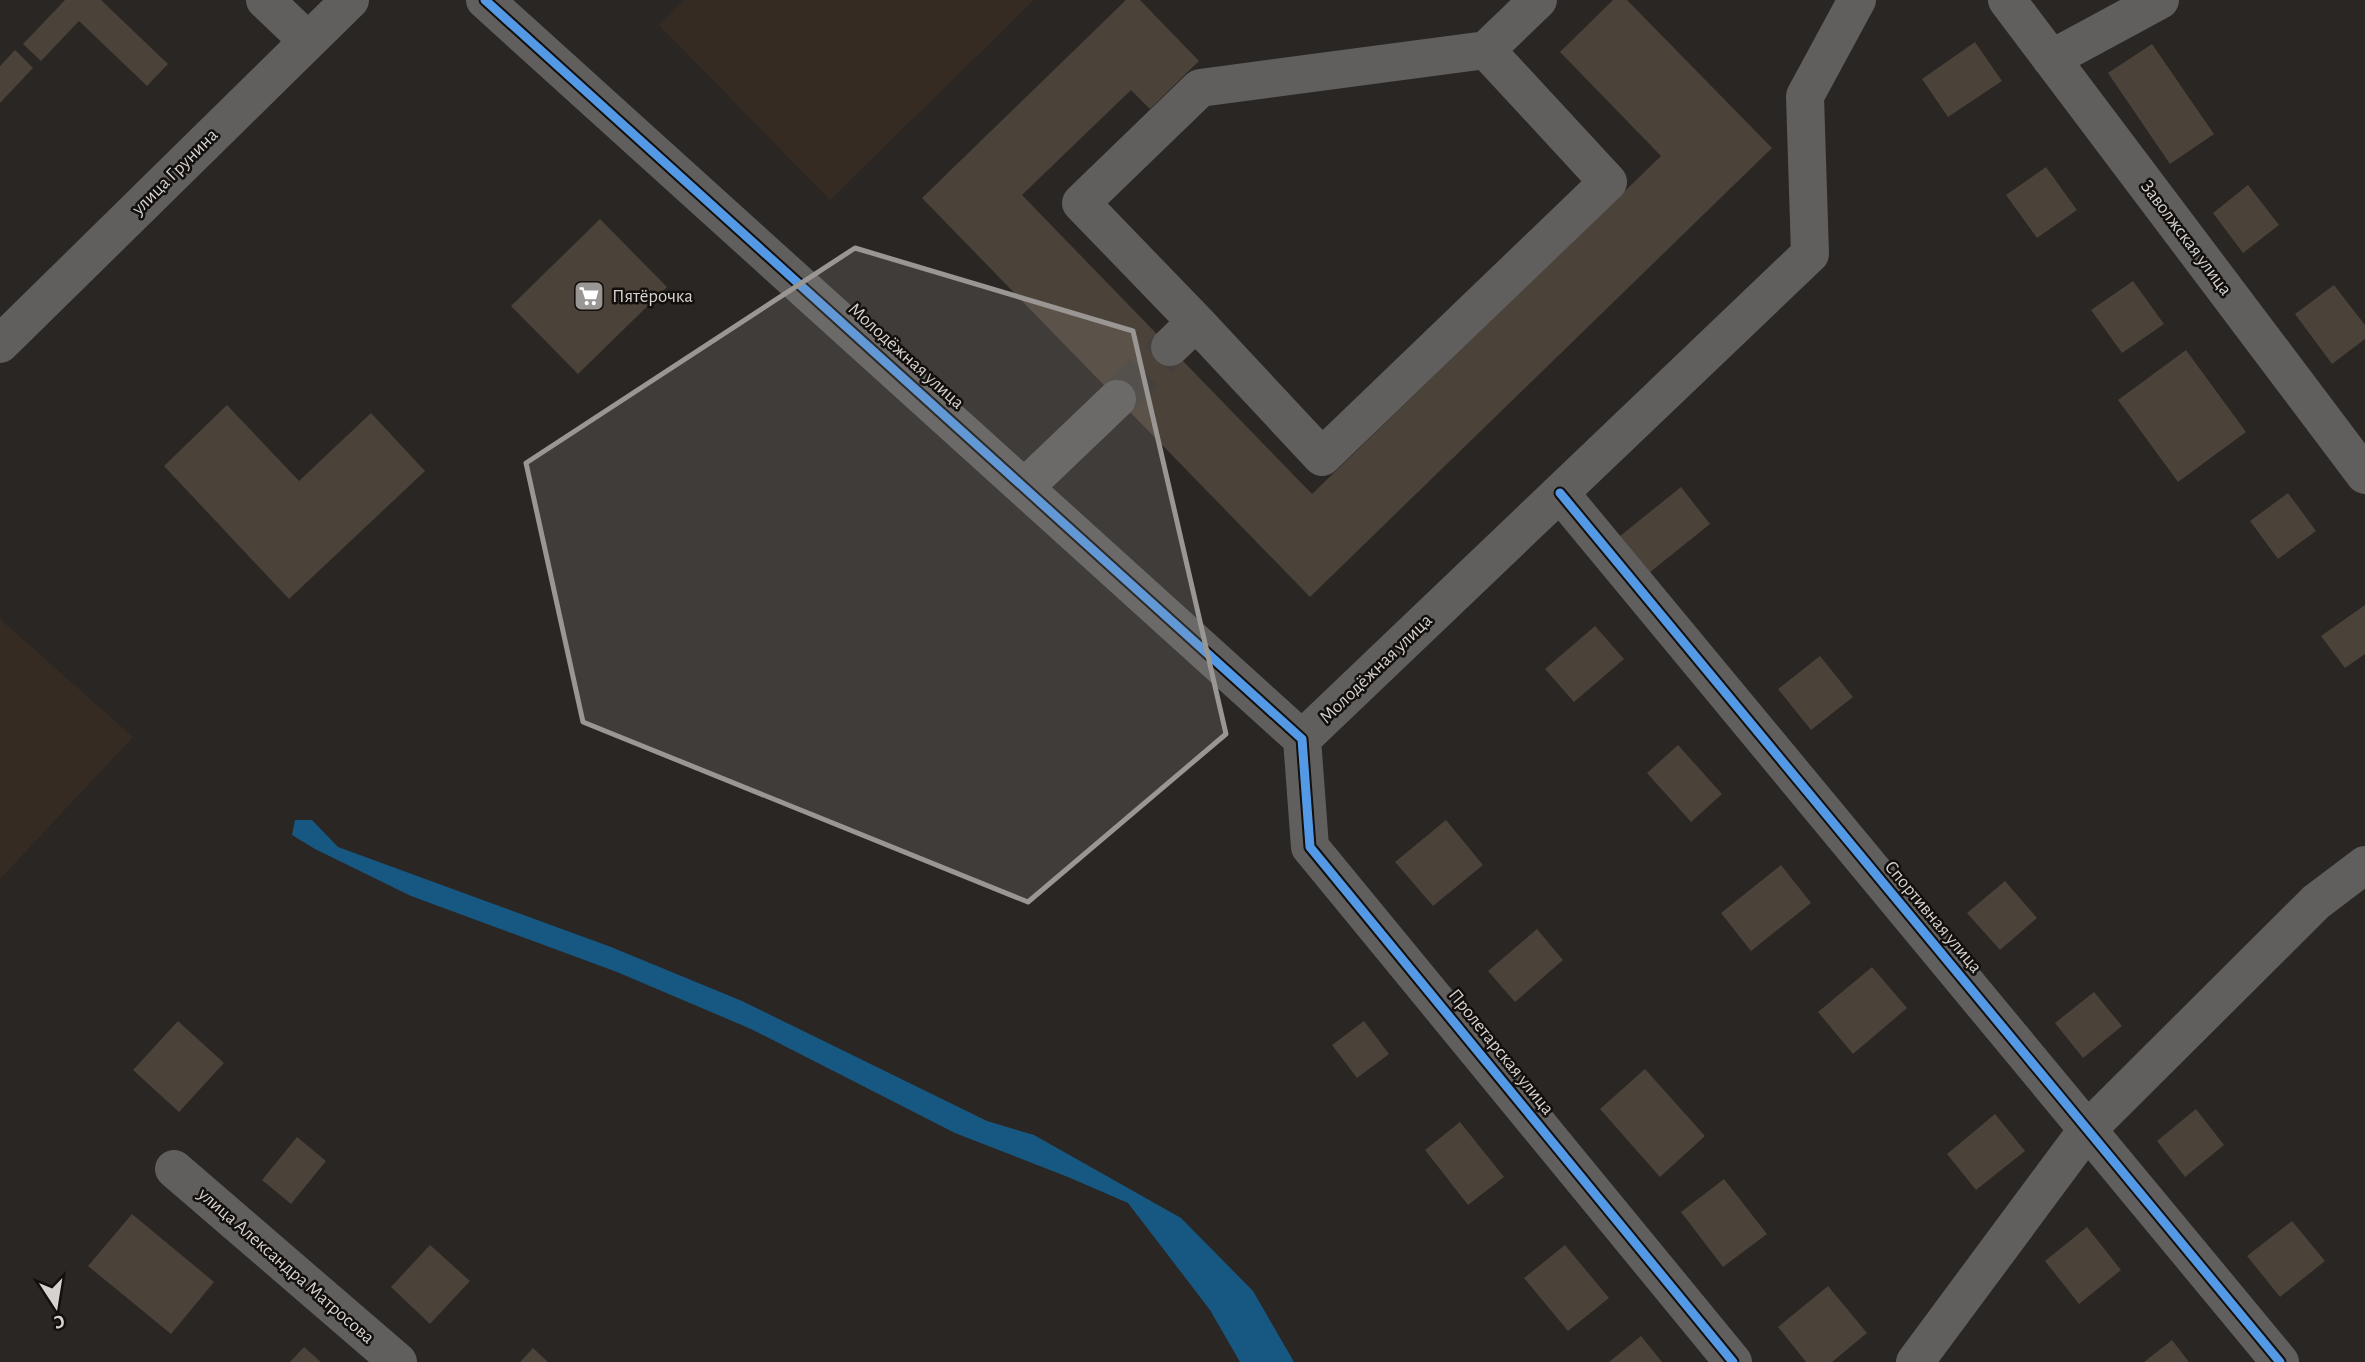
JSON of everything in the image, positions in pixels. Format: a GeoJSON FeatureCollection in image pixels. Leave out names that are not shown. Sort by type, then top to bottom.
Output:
{"type":"FeatureCollection","features":[{"type":"Feature","properties":{"kind":"street"},"geometry":{"type":"LineString","coordinates":[[265,0],[308,41]]}},
{"type":"Feature","properties":{"kind":"street","name":"улица Грунина"},"geometry":{"type":"LineString","coordinates":[[0,344],[350,0]]}},
{"type":"Feature","properties":{"kind":"street","name":"Молодёжная улица"},"geometry":{"type":"LineString","coordinates":[[485,0],[1302,739],[1810,254],[1805,96],[1857,0]]}},
{"type":"Feature","properties":{"kind":"street"},"geometry":{"type":"LineString","coordinates":[[1486,50],[1608,182],[1322,457],[1183,335],[1081,203],[1200,88],[1486,50],[1538,0]]}},
{"type":"Feature","properties":{"kind":"street","name":"Заволжская улица"},"geometry":{"type":"LineString","coordinates":[[2007,0],[2365,475]]}},
{"type":"Feature","properties":{"kind":"street"},"geometry":{"type":"LineString","coordinates":[[2051,59],[2160,0]]}},
{"type":"Feature","properties":{"kind":"street"},"geometry":{"type":"LineString","coordinates":[[1025,487],[1117,398]]}},
{"type":"Feature","properties":{"kind":"street","name":"Спортивная улица"},"geometry":{"type":"LineString","coordinates":[[1560,494],[2280,1362]]}},
{"type":"Feature","properties":{"kind":"street","name":"Пролетарская улица"},"geometry":{"type":"LineString","coordinates":[[1302,739],[1310,847],[1733,1362]]}},
{"type":"Feature","properties":{"kind":"street"},"geometry":{"type":"LineString","coordinates":[[1915,1362],[2087,1130],[2316,902],[2365,864]]}},
{"type":"Feature","properties":{"kind":"street","name":"улица Александра Матросова"},"geometry":{"type":"LineString","coordinates":[[174,1169],[398,1362]]}},
{"type":"Feature","properties":{"kind":"highlighted area"},"geometry":{"type":"Polygon","coordinates":[[[855,248],[1133,331],[1226,734],[1028,902],[583,722],[526,463],[855,248]]]}},
{"type":"Feature","properties":{"kind":"shaded area"},"geometry":{"type":"Polygon","coordinates":[[[684,0],[1034,0],[830,200],[659,25],[684,0]]]}},
{"type":"Feature","properties":{"kind":"shaded area"},"geometry":{"type":"Polygon","coordinates":[[[0,619],[133,737],[0,879],[0,619]]]}},
{"type":"Feature","properties":{"kind":"water"},"geometry":{"type":"Polygon","coordinates":[[[295,820],[312,820],[338,847],[611,947],[742,1001],[987,1121],[1034,1135],[1181,1218],[1253,1291],[1294,1362],[1240,1362],[1210,1310],[1128,1203],[955,1133],[751,1029],[617,972],[411,896],[292,835],[295,820]]]}},
{"type":"Feature","properties":{"kind":"building"},"geometry":{"type":"Polygon","coordinates":[[[65,0],[101,0],[168,64],[147,86],[79,21],[41,61],[23,44],[65,0]]]}},
{"type":"Feature","properties":{"kind":"building"},"geometry":{"type":"Polygon","coordinates":[[[1126,0],[1140,0],[1199,61],[1150,109],[1131,90],[1022,195],[1312,494],[1661,156],[1560,52],[1613,0],[1627,0],[1772,148],[1310,597],[922,198],[1126,0]]]}},
{"type":"Feature","properties":{"kind":"building"},"geometry":{"type":"Polygon","coordinates":[[[1975,42],[2002,81],[1948,117],[1922,79],[1975,42]]]}},
{"type":"Feature","properties":{"kind":"building"},"geometry":{"type":"Polygon","coordinates":[[[2152,44],[2214,134],[2170,164],[2108,73],[2152,44]]]}},
{"type":"Feature","properties":{"kind":"building"},"geometry":{"type":"Polygon","coordinates":[[[15,50],[33,68],[0,103],[0,66],[15,50]]]}},
{"type":"Feature","properties":{"kind":"building"},"geometry":{"type":"Polygon","coordinates":[[[2046,167],[2077,210],[2037,238],[2006,195],[2046,167]]]}},
{"type":"Feature","properties":{"kind":"building"},"geometry":{"type":"Polygon","coordinates":[[[2248,185],[2279,225],[2243,253],[2213,213],[2248,185]]]}},
{"type":"Feature","properties":{"kind":"building","name":"Пятёрочка"},"geometry":{"type":"Polygon","coordinates":[[[600,219],[667,287],[578,374],[511,306],[600,219]]]}},
{"type":"Feature","properties":{"kind":"building"},"geometry":{"type":"Polygon","coordinates":[[[2133,281],[2164,324],[2122,353],[2091,310],[2133,281]]]}},
{"type":"Feature","properties":{"kind":"building"},"geometry":{"type":"Polygon","coordinates":[[[2334,285],[2365,325],[2365,339],[2332,364],[2295,314],[2334,285]]]}},
{"type":"Feature","properties":{"kind":"building"},"geometry":{"type":"Polygon","coordinates":[[[2186,350],[2246,432],[2178,482],[2118,400],[2186,350]]]}},
{"type":"Feature","properties":{"kind":"building"},"geometry":{"type":"Polygon","coordinates":[[[227,405],[299,481],[371,413],[425,471],[289,599],[164,466],[227,405]]]}},
{"type":"Feature","properties":{"kind":"building"},"geometry":{"type":"Polygon","coordinates":[[[1681,487],[1710,524],[1649,573],[1620,536],[1681,487]]]}},
{"type":"Feature","properties":{"kind":"building"},"geometry":{"type":"Polygon","coordinates":[[[2288,493],[2316,531],[2278,559],[2250,521],[2288,493]]]}},
{"type":"Feature","properties":{"kind":"building"},"geometry":{"type":"Polygon","coordinates":[[[2365,605],[2365,654],[2345,668],[2321,636],[2365,605]]]}},
{"type":"Feature","properties":{"kind":"building"},"geometry":{"type":"Polygon","coordinates":[[[1595,626],[1624,659],[1574,702],[1545,669],[1595,626]]]}},
{"type":"Feature","properties":{"kind":"building"},"geometry":{"type":"Polygon","coordinates":[[[1820,656],[1853,697],[1811,730],[1778,689],[1820,656]]]}},
{"type":"Feature","properties":{"kind":"building"},"geometry":{"type":"Polygon","coordinates":[[[1678,745],[1722,794],[1691,822],[1647,773],[1678,745]]]}},
{"type":"Feature","properties":{"kind":"building"},"geometry":{"type":"Polygon","coordinates":[[[1446,820],[1483,865],[1433,906],[1395,862],[1446,820]]]}},
{"type":"Feature","properties":{"kind":"building"},"geometry":{"type":"Polygon","coordinates":[[[1781,865],[1811,903],[1751,951],[1721,913],[1781,865]]]}},
{"type":"Feature","properties":{"kind":"building"},"geometry":{"type":"Polygon","coordinates":[[[2005,881],[2037,918],[2000,950],[1967,913],[2005,881]]]}},
{"type":"Feature","properties":{"kind":"building"},"geometry":{"type":"Polygon","coordinates":[[[1537,929],[1563,960],[1515,1002],[1488,971],[1537,929]]]}},
{"type":"Feature","properties":{"kind":"building"},"geometry":{"type":"Polygon","coordinates":[[[1872,967],[1907,1008],[1853,1054],[1818,1012],[1872,967]]]}},
{"type":"Feature","properties":{"kind":"building"},"geometry":{"type":"Polygon","coordinates":[[[2094,992],[2122,1026],[2083,1058],[2055,1023],[2094,992]]]}},
{"type":"Feature","properties":{"kind":"building"},"geometry":{"type":"Polygon","coordinates":[[[178,1021],[224,1063],[179,1112],[133,1070],[178,1021]]]}},
{"type":"Feature","properties":{"kind":"building"},"geometry":{"type":"Polygon","coordinates":[[[1364,1021],[1389,1054],[1357,1078],[1332,1045],[1364,1021]]]}},
{"type":"Feature","properties":{"kind":"building"},"geometry":{"type":"Polygon","coordinates":[[[1645,1069],[1705,1136],[1660,1177],[1600,1109],[1645,1069]]]}},
{"type":"Feature","properties":{"kind":"building"},"geometry":{"type":"Polygon","coordinates":[[[2196,1109],[2224,1145],[2185,1177],[2157,1141],[2196,1109]]]}},
{"type":"Feature","properties":{"kind":"building"},"geometry":{"type":"Polygon","coordinates":[[[1995,1114],[2025,1151],[1976,1190],[1947,1154],[1995,1114]]]}},
{"type":"Feature","properties":{"kind":"building"},"geometry":{"type":"Polygon","coordinates":[[[1460,1122],[1504,1177],[1468,1205],[1425,1150],[1460,1122]]]}},
{"type":"Feature","properties":{"kind":"building"},"geometry":{"type":"Polygon","coordinates":[[[297,1137],[326,1161],[291,1204],[262,1180],[297,1137]]]}},
{"type":"Feature","properties":{"kind":"building"},"geometry":{"type":"Polygon","coordinates":[[[1724,1179],[1767,1234],[1723,1267],[1681,1212],[1724,1179]]]}},
{"type":"Feature","properties":{"kind":"building"},"geometry":{"type":"Polygon","coordinates":[[[132,1214],[214,1282],[171,1334],[88,1266],[132,1214]]]}},
{"type":"Feature","properties":{"kind":"building"},"geometry":{"type":"Polygon","coordinates":[[[2292,1221],[2325,1261],[2280,1297],[2247,1256],[2292,1221]]]}},
{"type":"Feature","properties":{"kind":"building"},"geometry":{"type":"Polygon","coordinates":[[[2087,1227],[2121,1270],[2079,1304],[2045,1261],[2087,1227]]]}},
{"type":"Feature","properties":{"kind":"building"},"geometry":{"type":"Polygon","coordinates":[[[430,1245],[470,1281],[430,1324],[391,1287],[430,1245]]]}},
{"type":"Feature","properties":{"kind":"building"},"geometry":{"type":"Polygon","coordinates":[[[1565,1245],[1609,1298],[1568,1331],[1524,1278],[1565,1245]]]}},
{"type":"Feature","properties":{"kind":"building"},"geometry":{"type":"Polygon","coordinates":[[[1828,1286],[1867,1333],[1832,1362],[1806,1362],[1778,1327],[1828,1286]]]}},
{"type":"Feature","properties":{"kind":"building"},"geometry":{"type":"Polygon","coordinates":[[[1641,1336],[1662,1362],[1609,1362],[1641,1336]]]}},
{"type":"Feature","properties":{"kind":"building"},"geometry":{"type":"Polygon","coordinates":[[[2172,1340],[2189,1362],[2144,1362],[2172,1340]]]}},
{"type":"Feature","properties":{"kind":"building"},"geometry":{"type":"Polygon","coordinates":[[[304,1347],[321,1362],[290,1362],[304,1347]]]}},
{"type":"Feature","properties":{"kind":"building"},"geometry":{"type":"Polygon","coordinates":[[[533,1348],[548,1362],[520,1362],[533,1348]]]}},
{"type":"Feature","properties":{"kind":"tunnel"},"geometry":{"type":"LineString","coordinates":[[1117,399],[1170,347]]}},
{"type":"Feature","properties":{"kind":"cycle path"},"geometry":{"type":"LineString","coordinates":[[485,0],[1302,739],[1310,847],[1733,1362]]}},
{"type":"Feature","properties":{"kind":"cycle path"},"geometry":{"type":"LineString","coordinates":[[1560,493],[2280,1362]]}},
{"type":"Feature","properties":{"kind":"place","name":"Пятёрочка"},"geometry":{"type":"Point","coordinates":[589,296]}}]}
